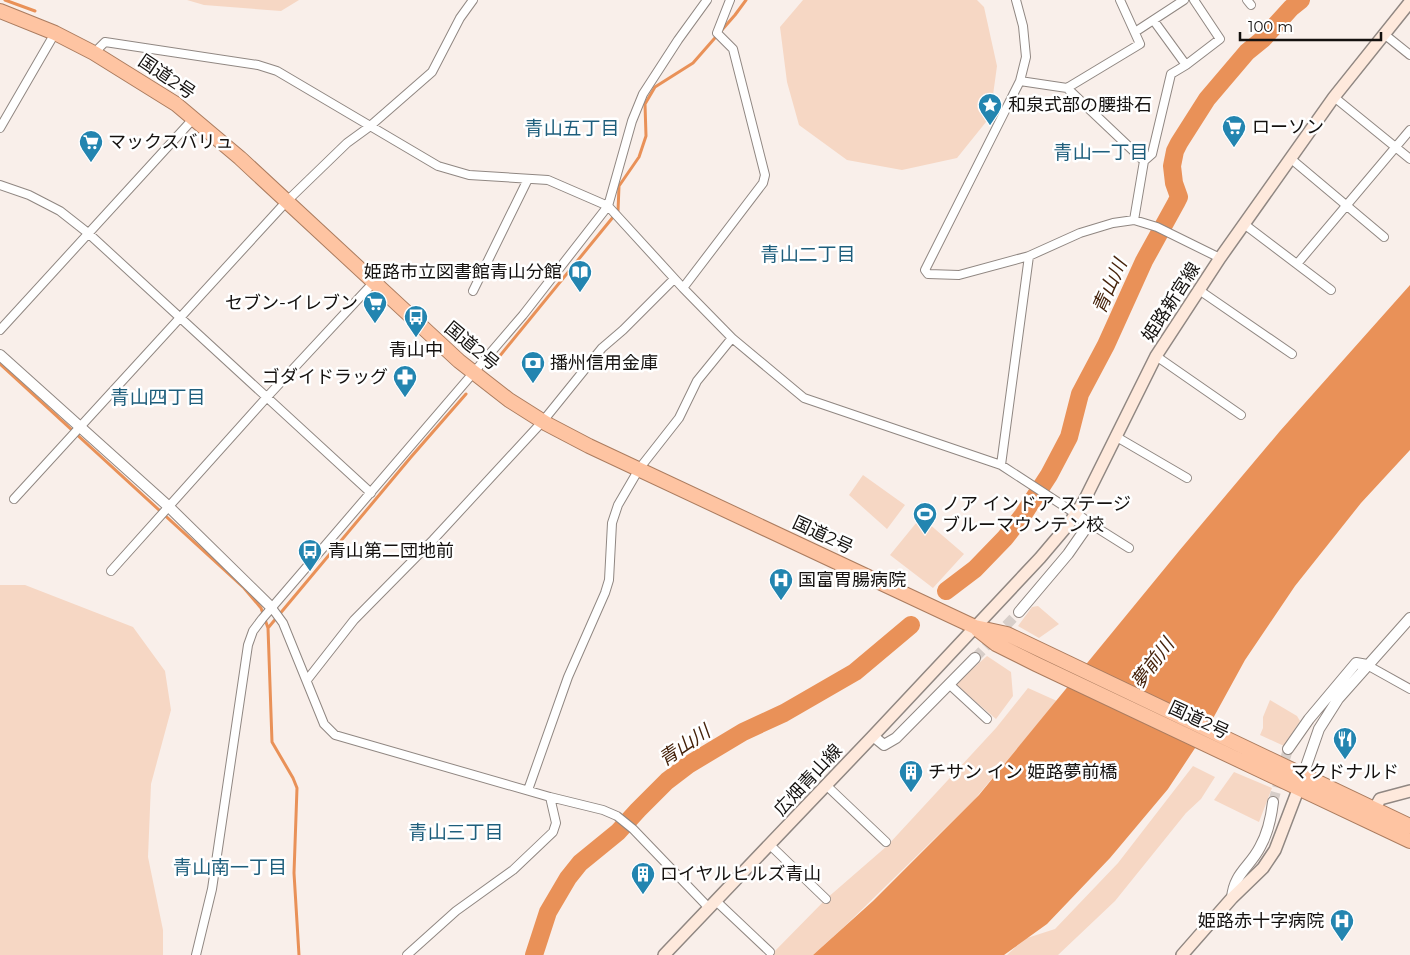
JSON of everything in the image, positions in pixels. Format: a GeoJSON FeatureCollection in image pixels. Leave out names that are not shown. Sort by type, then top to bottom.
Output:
{"type":"FeatureCollection","features":[{"type":"Feature","properties":{"kind":"highway","name":"国道2号"},"geometry":{"type":"LineString","coordinates":[[0,11],[94,53],[154,89],[194,118],[473,373],[543,422],[975,627],[1007,634],[1045,652],[1232,749],[1298,788],[1410,841]]}},
{"type":"Feature","properties":{"kind":"highway","name":"国道2号"},"geometry":{"type":"LineString","coordinates":[[975,627],[996,644],[1036,664],[1232,749],[1303,775],[1410,826]]}},
{"type":"Feature","properties":{"kind":"main road","name":"姫路新宮線"},"geometry":{"type":"LineString","coordinates":[[975,627],[1055,542],[1076,514],[1097,477],[1115,436],[1156,356],[1199,290],[1334,97],[1410,2]]}},
{"type":"Feature","properties":{"kind":"main road","name":"広畑青山線"},"geometry":{"type":"LineString","coordinates":[[664,955],[975,627]]}},
{"type":"Feature","properties":{"kind":"main road"},"geometry":{"type":"LineString","coordinates":[[1182,955],[1232,898],[1263,868],[1275,850],[1303,775]]}},
{"type":"Feature","properties":{"kind":"main road"},"geometry":{"type":"LineString","coordinates":[[1374,810],[1380,799],[1410,791]]}},
{"type":"Feature","properties":{"kind":"street"},"geometry":{"type":"LineString","coordinates":[[14,500],[286,202],[347,143],[369,127],[432,72],[460,18],[472,0]]}},
{"type":"Feature","properties":{"kind":"street"},"geometry":{"type":"LineString","coordinates":[[196,955],[212,889],[248,644],[253,631],[523,315],[610,208],[632,121],[643,94],[707,0]]}},
{"type":"Feature","properties":{"kind":"street"},"geometry":{"type":"LineString","coordinates":[[683,288],[763,182],[765,175],[733,49],[717,33],[730,0]]}},
{"type":"Feature","properties":{"kind":"street"},"geometry":{"type":"LineString","coordinates":[[1016,0],[1023,26],[1026,57],[1020,81],[925,270],[928,274],[938,276],[959,275],[1029,256],[1080,233],[1113,223],[1134,220],[1157,227],[1220,258]]}},
{"type":"Feature","properties":{"kind":"street"},"geometry":{"type":"LineString","coordinates":[[1067,88],[1140,44],[1120,0]]}},
{"type":"Feature","properties":{"kind":"street"},"geometry":{"type":"LineString","coordinates":[[1135,32],[1184,0]]}},
{"type":"Feature","properties":{"kind":"street"},"geometry":{"type":"LineString","coordinates":[[1134,220],[1144,161],[1152,154],[1171,74],[1220,39],[1194,0]]}},
{"type":"Feature","properties":{"kind":"street"},"geometry":{"type":"LineString","coordinates":[[1154,21],[1186,65]]}},
{"type":"Feature","properties":{"kind":"street"},"geometry":{"type":"LineString","coordinates":[[0,128],[55,34]]}},
{"type":"Feature","properties":{"kind":"street"},"geometry":{"type":"LineString","coordinates":[[1384,34],[1410,55]]}},
{"type":"Feature","properties":{"kind":"street"},"geometry":{"type":"LineString","coordinates":[[94,53],[105,42],[258,65],[277,72],[438,166],[469,175],[548,180],[610,208],[674,279],[732,338],[804,398],[1001,465],[1084,520],[1084,531],[1068,554],[1018,612]]}},
{"type":"Feature","properties":{"kind":"street"},"geometry":{"type":"LineString","coordinates":[[1020,81],[1067,88],[1144,161]]}},
{"type":"Feature","properties":{"kind":"street"},"geometry":{"type":"LineString","coordinates":[[1334,97],[1410,159]]}},
{"type":"Feature","properties":{"kind":"street"},"geometry":{"type":"LineString","coordinates":[[0,330],[194,118]]}},
{"type":"Feature","properties":{"kind":"street"},"geometry":{"type":"LineString","coordinates":[[1297,264],[1410,130]]}},
{"type":"Feature","properties":{"kind":"street"},"geometry":{"type":"LineString","coordinates":[[1290,158],[1384,237]]}},
{"type":"Feature","properties":{"kind":"street"},"geometry":{"type":"LineString","coordinates":[[473,291],[528,179]]}},
{"type":"Feature","properties":{"kind":"street"},"geometry":{"type":"LineString","coordinates":[[0,185],[29,195],[60,211],[88,233],[371,493]]}},
{"type":"Feature","properties":{"kind":"street"},"geometry":{"type":"LineString","coordinates":[[1244,224],[1331,290]]}},
{"type":"Feature","properties":{"kind":"street"},"geometry":{"type":"LineString","coordinates":[[1001,465],[1029,256]]}},
{"type":"Feature","properties":{"kind":"street"},"geometry":{"type":"LineString","coordinates":[[308,680],[354,620],[433,540],[543,422],[602,348],[624,330],[674,279]]}},
{"type":"Feature","properties":{"kind":"street"},"geometry":{"type":"LineString","coordinates":[[111,571],[267,397],[373,283]]}},
{"type":"Feature","properties":{"kind":"street"},"geometry":{"type":"LineString","coordinates":[[1199,290],[1292,354]]}},
{"type":"Feature","properties":{"kind":"street"},"geometry":{"type":"LineString","coordinates":[[528,790],[568,677],[605,593],[609,580],[612,523],[618,506],[639,469],[679,418],[697,381],[732,338]]}},
{"type":"Feature","properties":{"kind":"street"},"geometry":{"type":"LineString","coordinates":[[0,355],[168,506],[272,608],[283,623],[308,680],[324,724],[335,735],[550,797],[603,810],[617,816],[713,905],[770,952]]}},
{"type":"Feature","properties":{"kind":"street"},"geometry":{"type":"LineString","coordinates":[[1156,356],[1241,415]]}},
{"type":"Feature","properties":{"kind":"street"},"geometry":{"type":"LineString","coordinates":[[1115,436],[1187,478]]}},
{"type":"Feature","properties":{"kind":"street"},"geometry":{"type":"LineString","coordinates":[[1085,526],[1094,526],[1129,548]]}},
{"type":"Feature","properties":{"kind":"street"},"geometry":{"type":"LineString","coordinates":[[1303,775],[1319,729],[1338,699],[1410,618]]}},
{"type":"Feature","properties":{"kind":"street"},"geometry":{"type":"LineString","coordinates":[[873,736],[884,745],[896,738],[975,658]]}},
{"type":"Feature","properties":{"kind":"street"},"geometry":{"type":"LineString","coordinates":[[1288,749],[1309,719],[1356,663],[1367,665],[1410,689]]}},
{"type":"Feature","properties":{"kind":"street"},"geometry":{"type":"LineString","coordinates":[[949,684],[987,719]]}},
{"type":"Feature","properties":{"kind":"street"},"geometry":{"type":"LineString","coordinates":[[826,786],[886,842]]}},
{"type":"Feature","properties":{"kind":"street"},"geometry":{"type":"LineString","coordinates":[[407,955],[444,920],[513,870],[553,832],[556,823],[550,797]]}},
{"type":"Feature","properties":{"kind":"street"},"geometry":{"type":"LineString","coordinates":[[1232,898],[1233,886],[1260,849],[1270,827],[1273,802]]}},
{"type":"Feature","properties":{"kind":"street"},"geometry":{"type":"LineString","coordinates":[[770,845],[826,899]]}},
{"type":"Feature","properties":{"kind":"shaded area"},"geometry":{"type":"Polygon","coordinates":[[[187,0],[299,0],[281,11],[204,5],[187,0]]]}},
{"type":"Feature","properties":{"kind":"shaded area"},"geometry":{"type":"Polygon","coordinates":[[[803,0],[977,0],[984,7],[997,66],[990,117],[957,158],[902,170],[847,160],[799,125],[787,82],[780,27],[803,0]]]}},
{"type":"Feature","properties":{"kind":"shaded area","name":"ノア インドア ステージ ブルーマウンテン校"},"geometry":{"type":"Polygon","coordinates":[[[863,475],[905,505],[887,529],[849,495],[863,475]]]}},
{"type":"Feature","properties":{"kind":"shaded area","name":"ノア インドア ステージ ブルーマウンテン校"},"geometry":{"type":"Polygon","coordinates":[[[921,517],[964,554],[933,588],[890,555],[921,517]]]}},
{"type":"Feature","properties":{"kind":"shaded area"},"geometry":{"type":"Polygon","coordinates":[[[0,585],[25,585],[133,627],[165,671],[171,710],[151,784],[148,857],[163,930],[163,955],[0,955],[0,585]]]}},
{"type":"Feature","properties":{"kind":"shaded area"},"geometry":{"type":"Polygon","coordinates":[[[1038,606],[1059,624],[1039,638],[1018,626],[1032,607],[1038,606]]]}},
{"type":"Feature","properties":{"kind":"shaded area"},"geometry":{"type":"Polygon","coordinates":[[[987,656],[1011,672],[1013,696],[996,719],[955,684],[987,656]]]}},
{"type":"Feature","properties":{"kind":"shaded area"},"geometry":{"type":"Polygon","coordinates":[[[1028,688],[1057,701],[974,800],[813,955],[771,955],[826,899],[887,846],[996,728],[1028,688]]]}},
{"type":"Feature","properties":{"kind":"shaded area"},"geometry":{"type":"Polygon","coordinates":[[[1270,700],[1297,716],[1300,721],[1284,746],[1260,735],[1263,728],[1263,717],[1270,700]]]}},
{"type":"Feature","properties":{"kind":"shaded area"},"geometry":{"type":"Polygon","coordinates":[[[1193,766],[1215,777],[1201,799],[1186,813],[1115,901],[1058,955],[1007,955],[1024,939],[1055,929],[1118,863],[1193,766]]]}},
{"type":"Feature","properties":{"kind":"shaded area"},"geometry":{"type":"Polygon","coordinates":[[[1234,772],[1272,788],[1259,822],[1214,800],[1234,772]]]}},
{"type":"Feature","properties":{"kind":"water","name":"夢前川"},"geometry":{"type":"Polygon","coordinates":[[[1410,285],[1410,450],[1361,503],[1295,586],[1245,660],[1205,733],[1168,789],[1110,858],[1047,924],[1004,955],[813,955],[873,901],[979,795],[1280,431],[1410,285]]]}},
{"type":"Feature","properties":{"kind":"waterway"},"geometry":{"type":"LineString","coordinates":[[5,0],[35,11]]}},
{"type":"Feature","properties":{"kind":"waterway"},"geometry":{"type":"LineString","coordinates":[[490,368],[618,211],[619,186],[639,157],[646,136],[645,104],[655,87],[693,63],[746,0]]}},
{"type":"Feature","properties":{"kind":"waterway","name":"青山川"},"geometry":{"type":"LineString","coordinates":[[946,591],[975,569],[1005,538],[1023,515],[1049,475],[1069,437],[1080,394],[1106,345],[1144,261],[1179,197],[1174,183],[1172,166],[1179,143],[1207,99],[1247,52],[1263,39],[1291,8],[1301,0]]}},
{"type":"Feature","properties":{"kind":"waterway"},"geometry":{"type":"LineString","coordinates":[[0,364],[244,588],[261,608],[268,628],[272,742],[297,788],[294,873],[299,955]]}},
{"type":"Feature","properties":{"kind":"waterway"},"geometry":{"type":"LineString","coordinates":[[268,628],[466,394]]}},
{"type":"Feature","properties":{"kind":"waterway","name":"青山川"},"geometry":{"type":"LineString","coordinates":[[534,955],[548,912],[568,878],[580,863],[618,832],[667,781],[688,765],[743,732],[784,713],[855,672],[911,625]]}},
{"type":"Feature","properties":{"kind":"tunnel"},"geometry":{"type":"LineString","coordinates":[[975,658],[1019,612]]}},
{"type":"Feature","properties":{"kind":"tunnel"},"geometry":{"type":"LineString","coordinates":[[1273,802],[1288,749]]}},
{"type":"Feature","properties":{"kind":"place","name":"和泉式部の腰掛石"},"geometry":{"type":"Point","coordinates":[990,126]}},
{"type":"Feature","properties":{"kind":"place","name":"ローソン"},"geometry":{"type":"Point","coordinates":[1234,148]}},
{"type":"Feature","properties":{"kind":"place","name":"マックスバリュ"},"geometry":{"type":"Point","coordinates":[91,163]}},
{"type":"Feature","properties":{"kind":"place","name":"姫路市立図書館青山分館"},"geometry":{"type":"Point","coordinates":[580,293]}},
{"type":"Feature","properties":{"kind":"place","name":"セブン-イレブン"},"geometry":{"type":"Point","coordinates":[375,324]}},
{"type":"Feature","properties":{"kind":"place","name":"青山中"},"geometry":{"type":"Point","coordinates":[416,338]}},
{"type":"Feature","properties":{"kind":"place","name":"播州信用金庫"},"geometry":{"type":"Point","coordinates":[533,384]}},
{"type":"Feature","properties":{"kind":"place","name":"ゴダイドラッグ"},"geometry":{"type":"Point","coordinates":[405,398]}},
{"type":"Feature","properties":{"kind":"place","name":"ノア インドア ステージ ブルーマウンテン校"},"geometry":{"type":"Point","coordinates":[925,535]}},
{"type":"Feature","properties":{"kind":"place","name":"青山第二団地前"},"geometry":{"type":"Point","coordinates":[310,572]}},
{"type":"Feature","properties":{"kind":"place","name":"国富胃腸病院"},"geometry":{"type":"Point","coordinates":[781,601]}},
{"type":"Feature","properties":{"kind":"place","name":"マクドナルド"},"geometry":{"type":"Point","coordinates":[1345,760]}},
{"type":"Feature","properties":{"kind":"place","name":"チサン イン 姫路夢前橋"},"geometry":{"type":"Point","coordinates":[911,793]}},
{"type":"Feature","properties":{"kind":"place","name":"ロイヤルヒルズ青山"},"geometry":{"type":"Point","coordinates":[643,895]}},
{"type":"Feature","properties":{"kind":"place","name":"姫路赤十字病院"},"geometry":{"type":"Point","coordinates":[1342,942]}},
{"type":"Feature","properties":{"kind":"district","name":"青山五丁目"},"geometry":{"type":"Point","coordinates":[572,128]}},
{"type":"Feature","properties":{"kind":"district","name":"青山一丁目"},"geometry":{"type":"Point","coordinates":[1101,152]}},
{"type":"Feature","properties":{"kind":"district","name":"青山二丁目"},"geometry":{"type":"Point","coordinates":[808,254]}},
{"type":"Feature","properties":{"kind":"district","name":"青山四丁目"},"geometry":{"type":"Point","coordinates":[158,397]}},
{"type":"Feature","properties":{"kind":"district","name":"青山三丁目"},"geometry":{"type":"Point","coordinates":[456,832]}},
{"type":"Feature","properties":{"kind":"district","name":"青山南一丁目"},"geometry":{"type":"Point","coordinates":[230,867]}}]}
